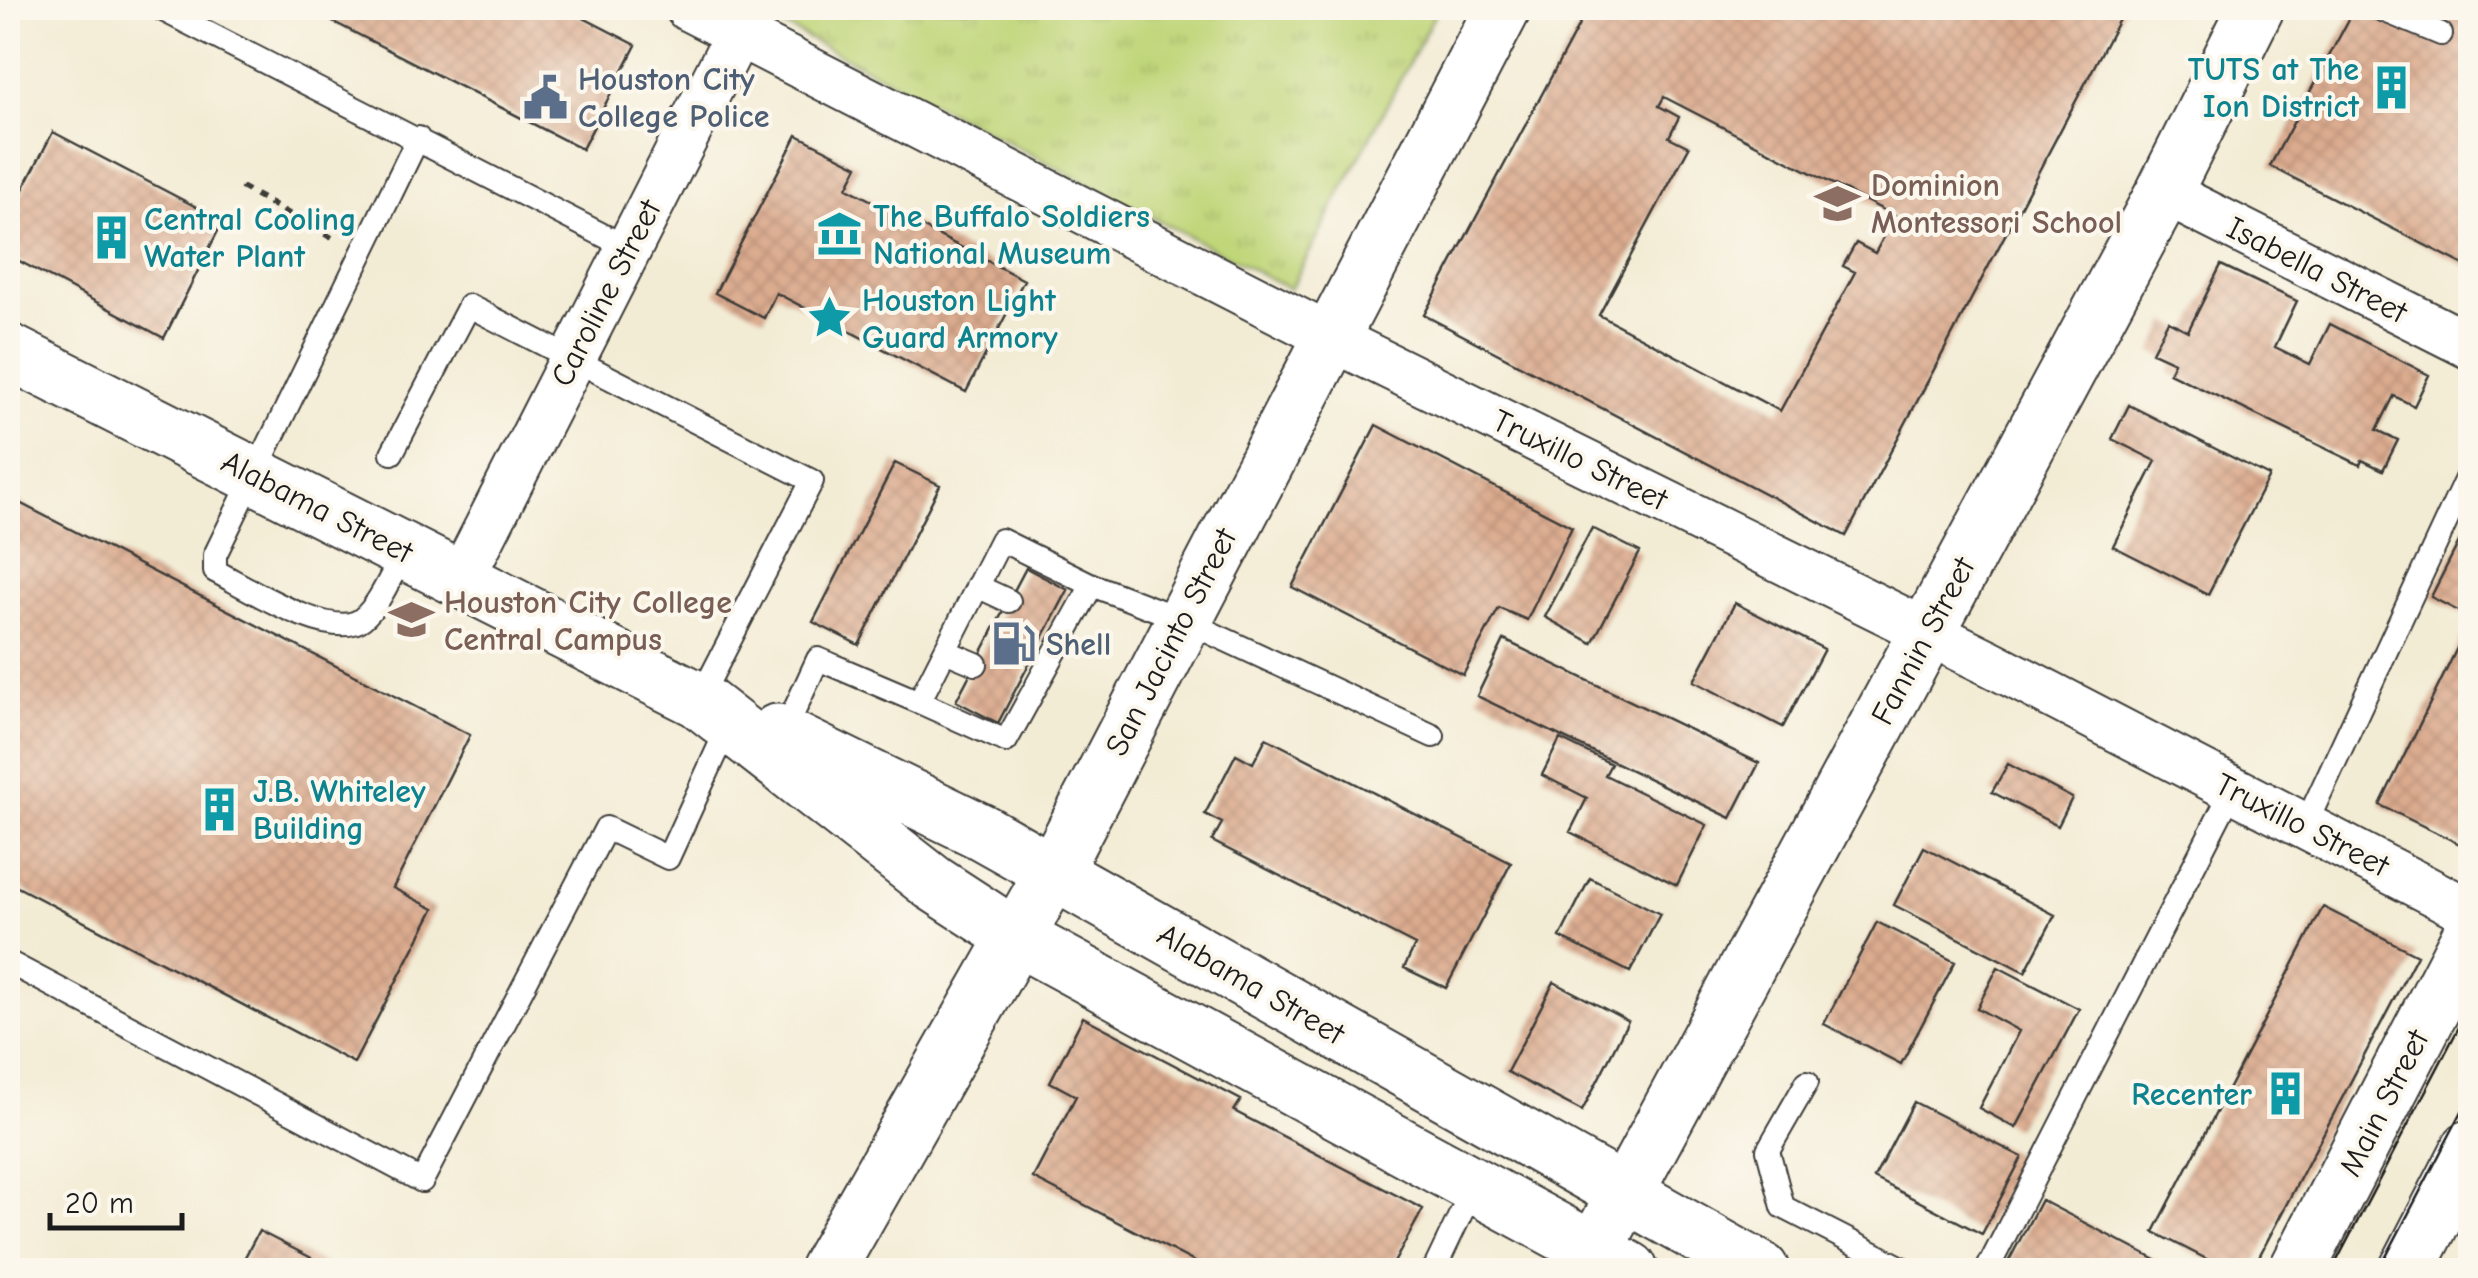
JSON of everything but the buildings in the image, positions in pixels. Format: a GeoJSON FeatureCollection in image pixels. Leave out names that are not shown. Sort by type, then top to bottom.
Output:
{"type":"FeatureCollection","features":[{"type":"Feature","properties":{"kind":"main road","name":"San Jacinto Street"},"geometry":{"type":"LineString","coordinates":[[828,1270],[1053,872],[1503,8]]}},
{"type":"Feature","properties":{"kind":"main road","name":"Fannin Street"},"geometry":{"type":"LineString","coordinates":[[1603,1264],[1624,1196],[2164,192],[2256,8]]}},
{"type":"Feature","properties":{"kind":"main road","name":"Alabama Street"},"geometry":{"type":"LineString","coordinates":[[8,351],[715,711],[784,733],[1053,872],[1761,1270]]}},
{"type":"Feature","properties":{"kind":"main road","name":"Alabama Street"},"geometry":{"type":"LineString","coordinates":[[715,711],[933,882],[1016,937],[1474,1186],[1603,1264]]}},
{"type":"Feature","properties":{"kind":"main road","name":"Main Street"},"geometry":{"type":"LineString","coordinates":[[2297,1270],[2470,935]]}},
{"type":"Feature","properties":{"kind":"main road"},"geometry":{"type":"LineString","coordinates":[[2407,1270],[2470,1148]]}},
{"type":"Feature","properties":{"kind":"street","name":"Truxillo Street"},"geometry":{"type":"LineString","coordinates":[[688,8],[745,20],[1330,336],[1928,632],[2470,912]]}},
{"type":"Feature","properties":{"kind":"street","name":"Caroline Street"},"geometry":{"type":"LineString","coordinates":[[461,579],[745,20]]}},
{"type":"Feature","properties":{"kind":"street","name":"Isabella Street"},"geometry":{"type":"LineString","coordinates":[[2164,192],[2470,346]]}},
{"type":"Feature","properties":{"kind":"lane"},"geometry":{"type":"LineString","coordinates":[[159,8],[630,249]]}},
{"type":"Feature","properties":{"kind":"lane"},"geometry":{"type":"LineString","coordinates":[[2378,8],[2440,34]]}},
{"type":"Feature","properties":{"kind":"lane"},"geometry":{"type":"LineString","coordinates":[[404,551],[364,618],[350,624],[308,618],[216,571],[215,555],[418,138]]}},
{"type":"Feature","properties":{"kind":"lane"},"geometry":{"type":"LineString","coordinates":[[8,962],[422,1181],[606,828],[668,858],[715,711],[812,481],[469,306],[392,453]]}},
{"type":"Feature","properties":{"kind":"lane"},"geometry":{"type":"LineString","coordinates":[[2304,826],[2470,470]]}},
{"type":"Feature","properties":{"kind":"lane"},"geometry":{"type":"LineString","coordinates":[[919,702],[1001,540],[1092,586],[1183,620],[1434,736]]}},
{"type":"Feature","properties":{"kind":"lane"},"geometry":{"type":"LineString","coordinates":[[977,586],[1009,602]]}},
{"type":"Feature","properties":{"kind":"lane"},"geometry":{"type":"LineString","coordinates":[[784,733],[818,659],[1006,741],[1026,688],[1058,629],[1092,586]]}},
{"type":"Feature","properties":{"kind":"lane"},"geometry":{"type":"LineString","coordinates":[[944,650],[976,664]]}},
{"type":"Feature","properties":{"kind":"lane"},"geometry":{"type":"LineString","coordinates":[[1987,1270],[2232,789]]}},
{"type":"Feature","properties":{"kind":"lane"},"geometry":{"type":"LineString","coordinates":[[1807,1082],[1768,1150],[1783,1207],[1906,1270]]}},
{"type":"Feature","properties":{"kind":"lane"},"geometry":{"type":"LineString","coordinates":[[1434,1270],[1474,1186]]}},
{"type":"Feature","properties":{"kind":"path"},"geometry":{"type":"LineString","coordinates":[[241,188],[362,254]]}},
{"type":"Feature","properties":{"kind":"green space"},"geometry":{"type":"Polygon","coordinates":[[[782,8],[1438,8],[1290,289],[775,21],[782,8]]]}},
{"type":"Feature","properties":{"kind":"tram line"},"geometry":{"type":"LineString","coordinates":[[2332,1270],[2470,1006]]}},
{"type":"Feature","properties":{"kind":"tram line"},"geometry":{"type":"LineString","coordinates":[[2379,1270],[2470,1096]]}},
{"type":"Feature","properties":{"kind":"place","name":"TUTS at The Ion District"},"geometry":{"type":"Point","coordinates":[2392,87]}},
{"type":"Feature","properties":{"kind":"place","name":"Houston City College Police"},"geometry":{"type":"Point","coordinates":[545,97]}},
{"type":"Feature","properties":{"kind":"place","name":"Dominion Montessori School"},"geometry":{"type":"Point","coordinates":[1838,203]}},
{"type":"Feature","properties":{"kind":"place","name":"The Buffalo Soldiers National Museum"},"geometry":{"type":"Point","coordinates":[840,234]}},
{"type":"Feature","properties":{"kind":"place","name":"Central Cooling Water Plant"},"geometry":{"type":"Point","coordinates":[111,237]}},
{"type":"Feature","properties":{"kind":"place","name":"Houston Light Guard Armory"},"geometry":{"type":"Point","coordinates":[829,318]}},
{"type":"Feature","properties":{"kind":"place","name":"Houston City College Central Campus"},"geometry":{"type":"Point","coordinates":[411,620]}},
{"type":"Feature","properties":{"kind":"place","name":"Shell"},"geometry":{"type":"Point","coordinates":[1013,644]}},
{"type":"Feature","properties":{"kind":"place","name":"J.B. Whiteley Building"},"geometry":{"type":"Point","coordinates":[220,809]}},
{"type":"Feature","properties":{"kind":"place","name":"Recenter"},"geometry":{"type":"Point","coordinates":[2285,1094]}}]}
